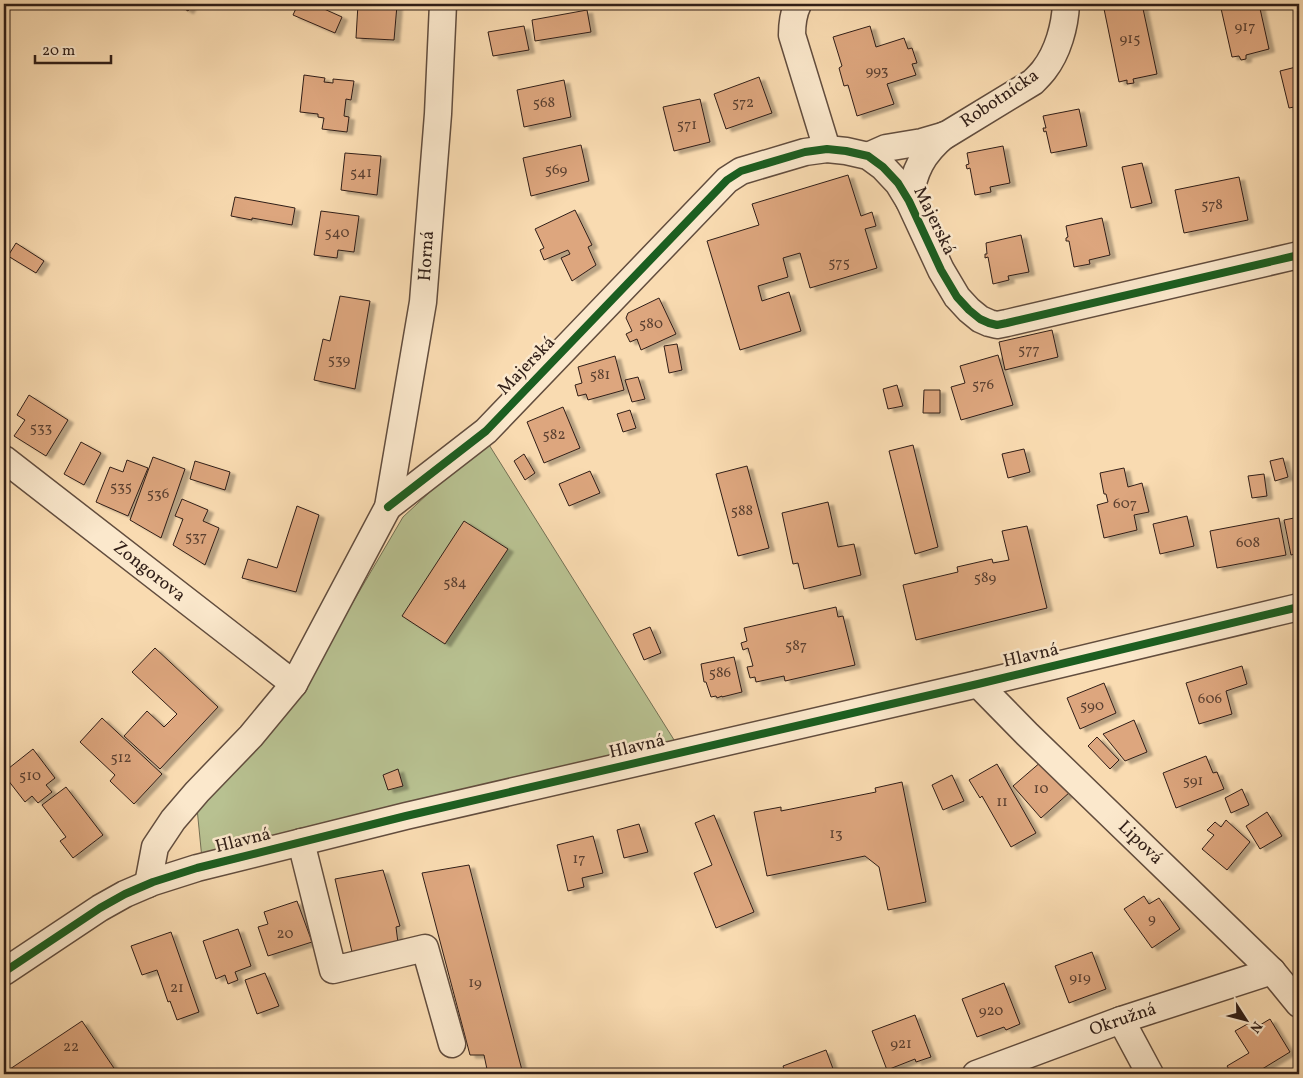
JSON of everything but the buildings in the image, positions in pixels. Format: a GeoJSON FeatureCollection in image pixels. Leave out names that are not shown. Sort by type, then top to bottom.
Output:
{"type":"FeatureCollection","features":[{"type":"Feature","properties":{"kind":"street","name":"Horná"},"geometry":{"type":"LineString","coordinates":[[388,507],[423,302],[438,114],[442,4]]}},
{"type":"Feature","properties":{"kind":"street"},"geometry":{"type":"LineString","coordinates":[[798,4],[792,24],[792,35],[827,150]]}},
{"type":"Feature","properties":{"kind":"street","name":"Robotnícka"},"geometry":{"type":"LineString","coordinates":[[909,201],[916,170],[934,145],[946,134],[1033,82],[1044,70],[1060,37],[1066,4]]}},
{"type":"Feature","properties":{"kind":"street","name":"Robotnícka"},"geometry":{"type":"LineString","coordinates":[[868,156],[886,148],[922,142],[946,134]]}},
{"type":"Feature","properties":{"kind":"street","name":"Majerská"},"geometry":{"type":"LineString","coordinates":[[388,507],[486,430],[727,180],[740,171],[805,152],[846,151],[868,156],[883,167],[898,183],[909,201],[941,270],[957,297],[980,319],[996,325],[1299,256]]}},
{"type":"Feature","properties":{"kind":"street","name":"Zongorova"},"geometry":{"type":"LineString","coordinates":[[4,459],[294,684]]}},
{"type":"Feature","properties":{"kind":"street"},"geometry":{"type":"LineString","coordinates":[[148,884],[155,847],[173,820],[196,792],[251,736],[294,684],[388,507]]}},
{"type":"Feature","properties":{"kind":"street","name":"Hlavná"},"geometry":{"type":"LineString","coordinates":[[4,972],[100,908],[125,894],[148,884],[197,868],[425,812],[978,684],[1299,607]]}},
{"type":"Feature","properties":{"kind":"street","name":"Lipová"},"geometry":{"type":"LineString","coordinates":[[978,684],[1272,971],[1299,1004]]}},
{"type":"Feature","properties":{"kind":"street"},"geometry":{"type":"LineString","coordinates":[[301,842],[334,970],[425,948],[452,1044]]}},
{"type":"Feature","properties":{"kind":"street","name":"Okružná"},"geometry":{"type":"LineString","coordinates":[[976,1074],[1121,1020],[1272,971]]}},
{"type":"Feature","properties":{"kind":"street"},"geometry":{"type":"LineString","coordinates":[[1121,1020],[1150,1074]]}},
{"type":"Feature","properties":{"kind":"green space"},"geometry":{"type":"Polygon","coordinates":[[[486,440],[676,743],[202,859],[197,808],[302,689],[403,517],[486,440]]]}},
{"type":"Feature","properties":{"kind":"cycle path"},"geometry":{"type":"LineString","coordinates":[[388,507],[486,431],[727,180],[741,171],[805,152],[827,149],[846,151],[868,156],[883,167],[898,183],[909,201],[941,270],[957,297],[980,319],[997,325],[1299,255]]}},
{"type":"Feature","properties":{"kind":"cycle path"},"geometry":{"type":"LineString","coordinates":[[4,972],[100,908],[125,894],[153,882],[197,868],[406,816],[978,684],[1299,607]]}}]}
